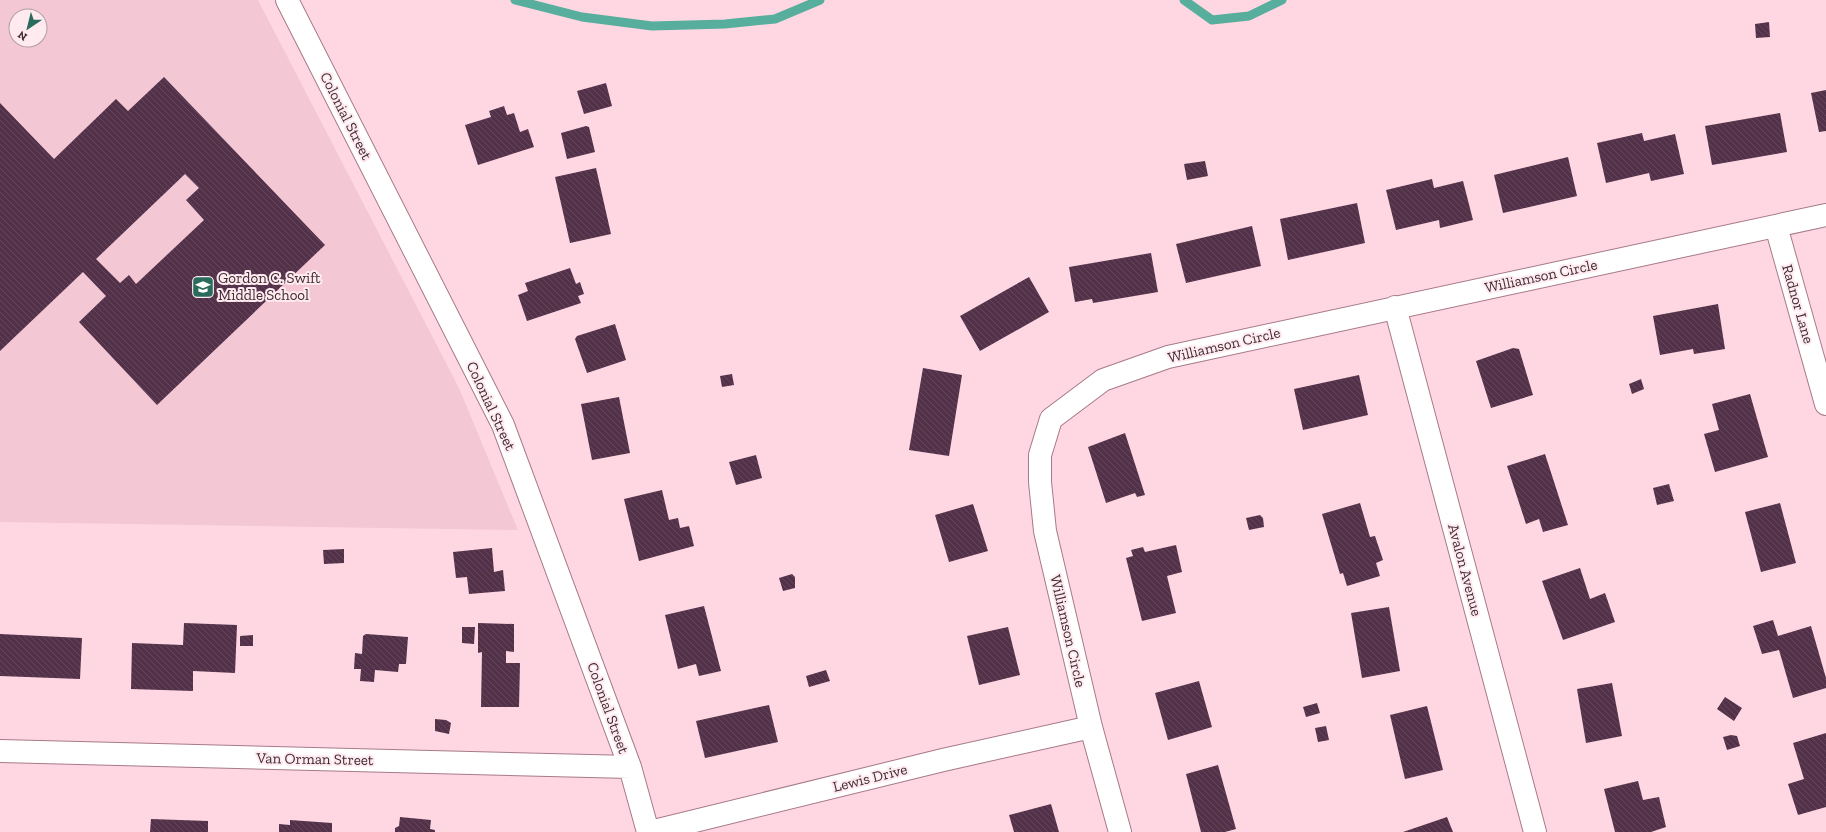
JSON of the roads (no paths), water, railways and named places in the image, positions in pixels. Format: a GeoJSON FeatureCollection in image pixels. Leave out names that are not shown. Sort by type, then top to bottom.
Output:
{"type":"FeatureCollection","features":[{"type":"Feature","properties":{"kind":"street","name":"Colonial Street"},"geometry":{"type":"LineString","coordinates":[[287,0],[503,426],[630,767],[649,832]]}},
{"type":"Feature","properties":{"kind":"street","name":"Williamson Circle"},"geometry":{"type":"LineString","coordinates":[[1120,832],[1091,727],[1045,531],[1040,482],[1040,455],[1051,419],[1103,380],[1168,357],[1826,215]]}},
{"type":"Feature","properties":{"kind":"street","name":"Radnor Lane"},"geometry":{"type":"LineString","coordinates":[[1776,226],[1826,404]]}},
{"type":"Feature","properties":{"kind":"street","name":"Avalon Avenue"},"geometry":{"type":"LineString","coordinates":[[1395,308],[1535,832]]}},
{"type":"Feature","properties":{"kind":"street","name":"Lewis Drive"},"geometry":{"type":"LineString","coordinates":[[649,832],[943,760],[1091,727]]}},
{"type":"Feature","properties":{"kind":"street","name":"Van Orman Street"},"geometry":{"type":"LineString","coordinates":[[0,751],[630,767]]}},
{"type":"Feature","properties":{"kind":"waterway"},"geometry":{"type":"LineString","coordinates":[[515,0],[582,17],[652,26],[725,24],[775,19],[820,0]]}},
{"type":"Feature","properties":{"kind":"waterway"},"geometry":{"type":"LineString","coordinates":[[1184,0],[1212,20],[1249,16],[1282,0]]}},
{"type":"Feature","properties":{"kind":"place","name":"Gordon C. Swift Middle School"},"geometry":{"type":"Point","coordinates":[203,287]}}]}
